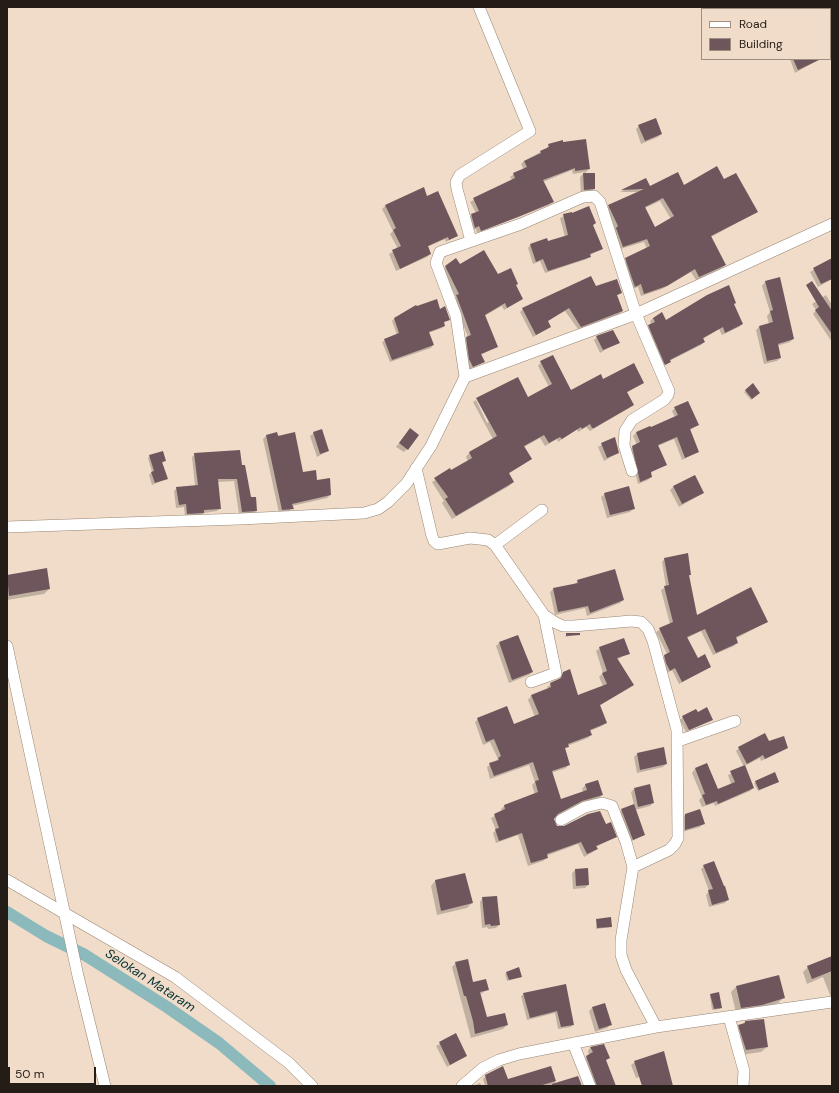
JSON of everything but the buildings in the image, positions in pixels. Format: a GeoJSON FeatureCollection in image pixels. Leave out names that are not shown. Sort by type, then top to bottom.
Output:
{"type":"FeatureCollection","features":[{"type":"Feature","properties":{"kind":"street"},"geometry":{"type":"LineString","coordinates":[[471,241],[456,182],[460,175],[530,131],[479,7]]}},
{"type":"Feature","properties":{"kind":"street"},"geometry":{"type":"LineString","coordinates":[[7,527],[233,520],[364,513],[378,509],[388,502],[406,484],[431,446],[465,377],[456,316],[436,263],[437,258],[444,250],[522,224],[583,197],[594,196],[600,202],[636,314],[669,391],[664,400],[632,420],[624,431],[624,445],[632,471]]}},
{"type":"Feature","properties":{"kind":"street"},"geometry":{"type":"LineString","coordinates":[[465,377],[636,314],[832,224]]}},
{"type":"Feature","properties":{"kind":"street"},"geometry":{"type":"LineString","coordinates":[[416,468],[434,541],[438,544],[470,538],[482,538],[495,545],[544,615],[556,673],[531,682]]}},
{"type":"Feature","properties":{"kind":"street"},"geometry":{"type":"LineString","coordinates":[[495,545],[542,510]]}},
{"type":"Feature","properties":{"kind":"street"},"geometry":{"type":"LineString","coordinates":[[544,615],[563,626],[631,621],[641,622],[648,629],[653,641],[678,741],[676,784],[678,838],[669,850],[633,867]]}},
{"type":"Feature","properties":{"kind":"street"},"geometry":{"type":"LineString","coordinates":[[7,646],[68,931],[105,1086]]}},
{"type":"Feature","properties":{"kind":"street"},"geometry":{"type":"LineString","coordinates":[[678,741],[735,721]]}},
{"type":"Feature","properties":{"kind":"street"},"geometry":{"type":"LineString","coordinates":[[561,820],[585,808],[602,803],[612,806],[626,842],[633,867],[623,925],[621,954],[626,970],[656,1026]]}},
{"type":"Feature","properties":{"kind":"street"},"geometry":{"type":"LineString","coordinates":[[7,880],[174,977],[289,1063],[312,1086]]}},
{"type":"Feature","properties":{"kind":"street"},"geometry":{"type":"LineString","coordinates":[[462,1086],[483,1068],[499,1060],[573,1043],[656,1026],[832,1002]]}},
{"type":"Feature","properties":{"kind":"street"},"geometry":{"type":"LineString","coordinates":[[729,1017],[744,1071],[743,1086]]}},
{"type":"Feature","properties":{"kind":"street"},"geometry":{"type":"LineString","coordinates":[[573,1043],[590,1086]]}},
{"type":"Feature","properties":{"kind":"waterway","name":"Selokan Mataram"},"geometry":{"type":"LineString","coordinates":[[7,912],[46,936],[85,955],[167,1007],[219,1043],[270,1086]]}}]}
